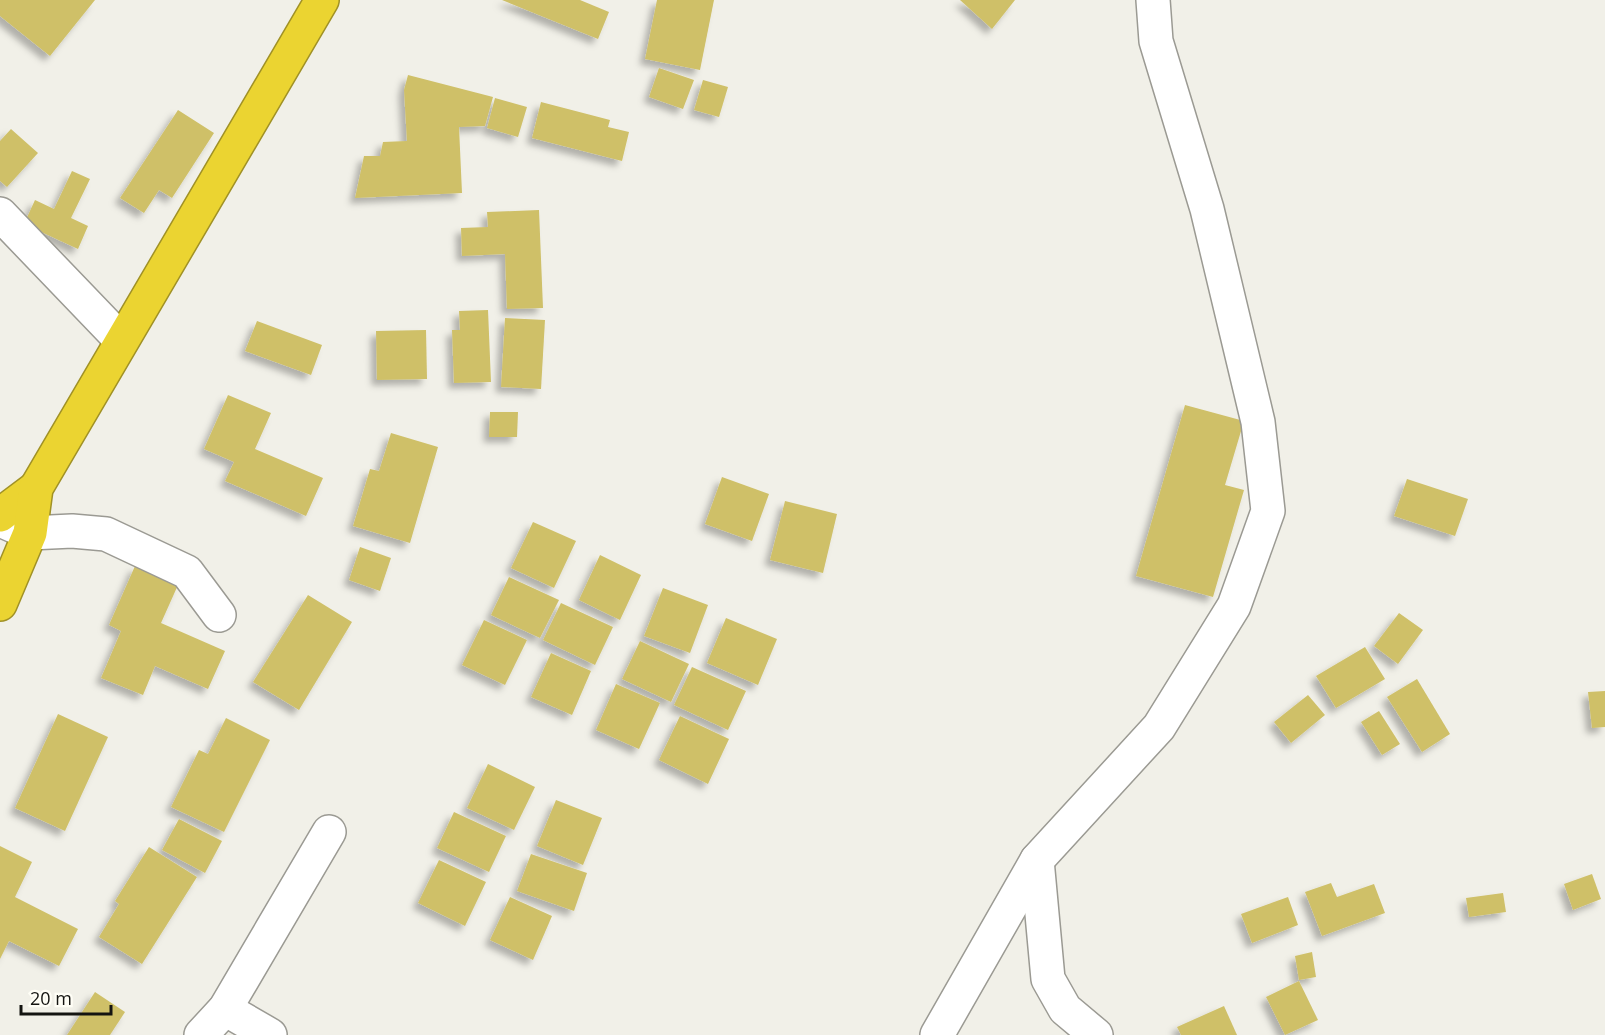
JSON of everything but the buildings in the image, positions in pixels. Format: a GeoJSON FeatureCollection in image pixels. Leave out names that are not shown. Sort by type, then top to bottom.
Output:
{"type":"FeatureCollection","features":[{"type":"Feature","properties":{"kind":"highway"},"geometry":{"type":"LineString","coordinates":[[0,604],[30,533],[36,488],[321,0]]}},
{"type":"Feature","properties":{"kind":"highway"},"geometry":{"type":"LineString","coordinates":[[0,515],[36,488]]}},
{"type":"Feature","properties":{"kind":"street"},"geometry":{"type":"LineString","coordinates":[[937,1035],[1037,860],[1159,728],[1234,606],[1268,511],[1258,422],[1207,210],[1156,41],[1153,0]]}},
{"type":"Feature","properties":{"kind":"street"},"geometry":{"type":"LineString","coordinates":[[0,214],[121,340]]}},
{"type":"Feature","properties":{"kind":"street"},"geometry":{"type":"LineString","coordinates":[[0,520],[30,533],[72,531],[106,534],[187,572],[219,615]]}},
{"type":"Feature","properties":{"kind":"street"},"geometry":{"type":"LineString","coordinates":[[201,1035],[225,1009],[329,832]]}},
{"type":"Feature","properties":{"kind":"street"},"geometry":{"type":"LineString","coordinates":[[1037,860],[1048,979],[1065,1009],[1096,1035]]}},
{"type":"Feature","properties":{"kind":"street"},"geometry":{"type":"LineString","coordinates":[[225,1009],[270,1035]]}}]}
